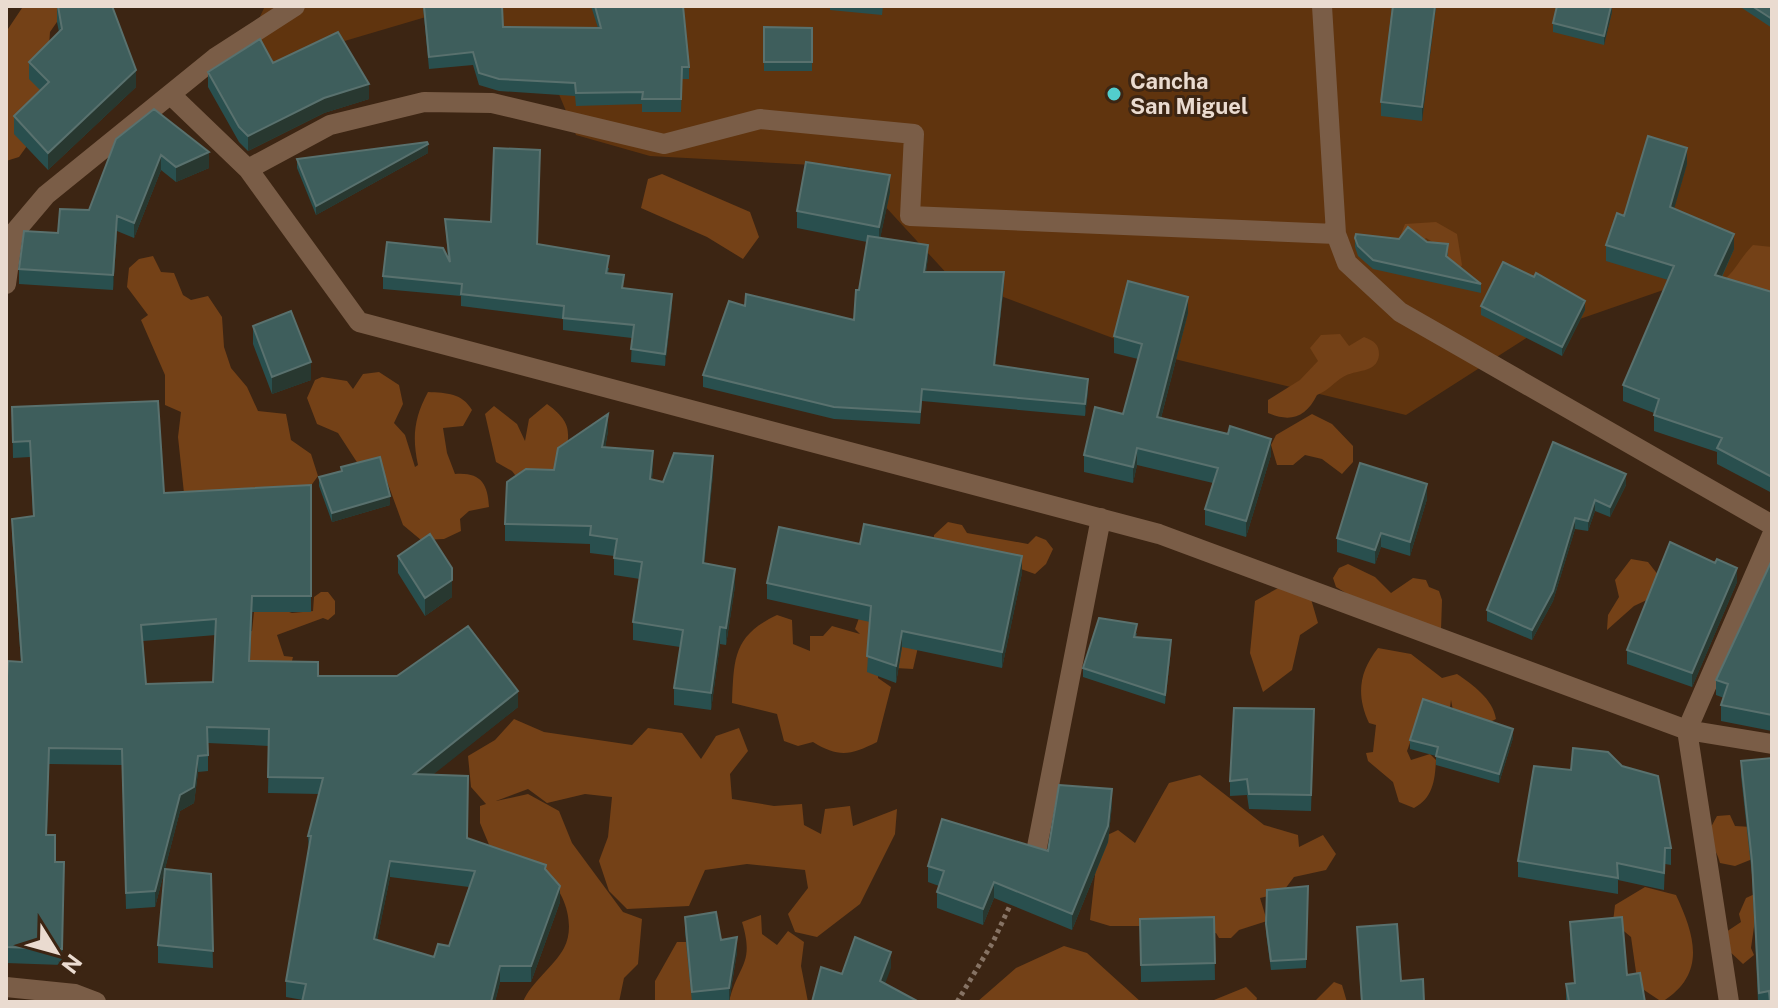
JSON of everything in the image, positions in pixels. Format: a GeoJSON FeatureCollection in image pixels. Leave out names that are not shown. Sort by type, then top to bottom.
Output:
{"type":"FeatureCollection","features":[{"type":"Feature","properties":{"kind":"street"},"geometry":{"type":"LineString","coordinates":[[6,284],[13,234],[46,195],[215,58],[295,6]]}},
{"type":"Feature","properties":{"kind":"street"},"geometry":{"type":"LineString","coordinates":[[1322,6],[1336,234],[1347,263],[1400,312],[1772,525]]}},
{"type":"Feature","properties":{"kind":"street"},"geometry":{"type":"LineString","coordinates":[[171,95],[248,169],[359,322],[1173,539],[1687,730],[1772,744]]}},
{"type":"Feature","properties":{"kind":"street"},"geometry":{"type":"LineString","coordinates":[[248,169],[330,125],[424,102],[492,103],[664,144],[760,119],[914,134],[910,216],[1336,234]]}},
{"type":"Feature","properties":{"kind":"street"},"geometry":{"type":"LineString","coordinates":[[1037,847],[1101,518]]}},
{"type":"Feature","properties":{"kind":"street"},"geometry":{"type":"LineString","coordinates":[[1729,1002],[1687,730],[1772,535]]}},
{"type":"Feature","properties":{"kind":"street"},"geometry":{"type":"LineString","coordinates":[[6,987],[75,994],[96,1002]]}},
{"type":"Feature","properties":{"kind":"path"},"geometry":{"type":"LineString","coordinates":[[957,1002],[993,942],[1037,847]]}},
{"type":"Feature","properties":{"kind":"shaded area"},"geometry":{"type":"Polygon","coordinates":[[[102,6],[59,19],[50,32],[46,86],[33,97],[40,128],[19,157],[6,161],[6,32],[22,8],[102,6]]]}},
{"type":"Feature","properties":{"kind":"shaded area"},"geometry":{"type":"Polygon","coordinates":[[[265,6],[1772,6],[1772,330],[1672,287],[1528,337],[1406,415],[1158,355],[950,277],[849,167],[650,156],[576,135],[543,56],[436,14],[233,74],[265,6]]]}},
{"type":"Feature","properties":{"kind":"shaded area"},"geometry":{"type":"Polygon","coordinates":[[[662,174],[750,212],[759,237],[743,259],[707,237],[641,208],[648,179],[662,174]]]}},
{"type":"Feature","properties":{"kind":"shaded area"},"geometry":{"type":"Polygon","coordinates":[[[1436,222],[1457,234],[1462,265],[1455,277],[1436,244],[1426,238],[1411,251],[1396,247],[1405,224],[1436,222]]]}},
{"type":"Feature","properties":{"kind":"shaded area"},"geometry":{"type":"Polygon","coordinates":[[[1753,245],[1772,247],[1772,302],[1725,279],[1753,245]]]}},
{"type":"Feature","properties":{"kind":"shaded area"},"geometry":{"type":"Polygon","coordinates":[[[153,256],[161,272],[174,273],[183,295],[191,300],[208,296],[222,317],[224,347],[231,368],[247,387],[258,411],[286,414],[291,440],[311,454],[318,476],[310,487],[184,493],[178,437],[181,412],[165,405],[165,375],[141,320],[148,315],[127,287],[129,268],[139,259],[153,256]]]}},
{"type":"Feature","properties":{"kind":"shaded area"},"geometry":{"type":"Polygon","coordinates":[[[1340,334],[1349,346],[1364,337],[1375,343],[1379,355],[1374,365],[1340,379],[1317,395],[1308,408],[1297,416],[1284,418],[1268,413],[1268,400],[1300,380],[1318,361],[1310,348],[1321,335],[1340,334]]]}},
{"type":"Feature","properties":{"kind":"shaded area"},"geometry":{"type":"Polygon","coordinates":[[[379,372],[399,385],[403,404],[394,423],[405,435],[415,467],[418,465],[416,428],[428,392],[459,397],[472,410],[463,426],[443,428],[447,453],[455,474],[471,475],[481,481],[487,491],[489,507],[469,511],[460,519],[461,531],[444,539],[421,540],[403,525],[381,465],[362,470],[338,433],[317,424],[307,398],[315,380],[322,377],[347,381],[353,389],[363,374],[379,372]]]}},
{"type":"Feature","properties":{"kind":"shaded area"},"geometry":{"type":"Polygon","coordinates":[[[547,404],[562,418],[568,431],[564,467],[522,484],[512,471],[496,462],[485,414],[494,406],[517,424],[525,441],[529,419],[547,404]]]}},
{"type":"Feature","properties":{"kind":"shaded area"},"geometry":{"type":"Polygon","coordinates":[[[1312,414],[1332,424],[1353,446],[1353,462],[1342,474],[1322,459],[1305,455],[1293,465],[1277,465],[1271,445],[1276,435],[1312,414]]]}},
{"type":"Feature","properties":{"kind":"shaded area"},"geometry":{"type":"Polygon","coordinates":[[[948,522],[962,525],[967,533],[1028,544],[1036,536],[1046,540],[1053,549],[1046,564],[1035,574],[933,552],[934,535],[948,522]]]}},
{"type":"Feature","properties":{"kind":"shaded area"},"geometry":{"type":"Polygon","coordinates":[[[1631,559],[1648,562],[1659,576],[1651,598],[1634,606],[1607,630],[1608,615],[1619,597],[1615,580],[1631,559]]]}},
{"type":"Feature","properties":{"kind":"shaded area"},"geometry":{"type":"Polygon","coordinates":[[[1348,564],[1375,577],[1391,593],[1413,578],[1426,580],[1429,587],[1439,591],[1442,600],[1441,630],[1359,601],[1336,587],[1333,578],[1339,568],[1348,564]]]}},
{"type":"Feature","properties":{"kind":"shaded area"},"geometry":{"type":"Polygon","coordinates":[[[1280,587],[1311,599],[1318,623],[1300,635],[1292,670],[1263,692],[1250,653],[1255,601],[1280,587]]]}},
{"type":"Feature","properties":{"kind":"shaded area"},"geometry":{"type":"Polygon","coordinates":[[[328,592],[335,601],[335,614],[328,620],[323,618],[277,635],[284,656],[293,657],[291,665],[252,673],[239,632],[252,631],[254,612],[278,608],[292,613],[313,611],[314,597],[328,592]]]}},
{"type":"Feature","properties":{"kind":"shaded area"},"geometry":{"type":"Polygon","coordinates":[[[777,615],[792,620],[793,644],[810,651],[810,636],[823,636],[832,626],[860,634],[855,629],[859,618],[869,617],[918,647],[913,669],[878,667],[878,678],[891,687],[877,742],[845,753],[830,751],[813,742],[798,746],[784,741],[777,714],[732,703],[736,661],[744,640],[777,615]]]}},
{"type":"Feature","properties":{"kind":"shaded area"},"geometry":{"type":"Polygon","coordinates":[[[1378,648],[1411,654],[1442,678],[1457,674],[1487,699],[1496,719],[1484,725],[1455,721],[1451,700],[1450,708],[1424,704],[1407,751],[1411,760],[1430,754],[1436,760],[1436,767],[1429,794],[1414,808],[1399,802],[1393,782],[1368,761],[1366,753],[1373,752],[1376,725],[1369,723],[1362,703],[1363,675],[1378,648]]]}},
{"type":"Feature","properties":{"kind":"shaded area"},"geometry":{"type":"Polygon","coordinates":[[[514,719],[544,732],[632,745],[648,728],[682,733],[701,759],[716,736],[739,728],[748,751],[730,774],[732,799],[774,806],[802,804],[804,825],[821,834],[825,809],[850,806],[853,826],[897,809],[895,834],[860,904],[817,937],[795,932],[788,914],[808,888],[805,870],[747,864],[705,870],[689,906],[627,909],[609,891],[599,861],[608,837],[612,797],[585,794],[547,803],[528,789],[496,801],[528,794],[559,811],[572,843],[623,912],[642,919],[638,964],[624,978],[619,1002],[523,1002],[564,948],[569,919],[563,899],[552,882],[490,847],[480,823],[480,806],[486,804],[471,787],[468,756],[495,740],[514,719]]]}},
{"type":"Feature","properties":{"kind":"shaded area"},"geometry":{"type":"Polygon","coordinates":[[[1200,775],[1264,825],[1298,835],[1299,847],[1323,835],[1336,854],[1326,870],[1294,877],[1282,893],[1260,898],[1267,921],[1239,930],[1231,938],[1219,938],[1216,933],[1140,934],[1140,926],[1110,926],[1090,920],[1099,839],[1118,830],[1135,843],[1169,783],[1200,775]]]}},
{"type":"Feature","properties":{"kind":"shaded area"},"geometry":{"type":"Polygon","coordinates":[[[1730,815],[1735,826],[1752,827],[1755,858],[1735,866],[1720,863],[1709,837],[1717,816],[1730,815]]]}},
{"type":"Feature","properties":{"kind":"shaded area"},"geometry":{"type":"Polygon","coordinates":[[[1645,887],[1676,895],[1692,939],[1691,967],[1686,979],[1662,1002],[1638,986],[1631,937],[1613,922],[1615,905],[1645,887]]]}},
{"type":"Feature","properties":{"kind":"shaded area"},"geometry":{"type":"Polygon","coordinates":[[[1759,892],[1751,948],[1754,955],[1743,964],[1726,948],[1726,932],[1741,922],[1739,914],[1746,898],[1759,892]]]}},
{"type":"Feature","properties":{"kind":"shaded area"},"geometry":{"type":"Polygon","coordinates":[[[761,915],[762,934],[777,945],[788,931],[804,942],[801,966],[808,1002],[729,1002],[746,956],[742,922],[761,915]]]}},
{"type":"Feature","properties":{"kind":"shaded area"},"geometry":{"type":"Polygon","coordinates":[[[677,942],[686,942],[714,1002],[655,1002],[655,981],[677,942]]]}},
{"type":"Feature","properties":{"kind":"shaded area"},"geometry":{"type":"Polygon","coordinates":[[[1064,946],[1087,953],[1141,1002],[977,1002],[1016,968],[1064,946]]]}},
{"type":"Feature","properties":{"kind":"shaded area"},"geometry":{"type":"Polygon","coordinates":[[[1334,982],[1342,985],[1347,1002],[1314,1002],[1334,982]]]}},
{"type":"Feature","properties":{"kind":"shaded area"},"geometry":{"type":"Polygon","coordinates":[[[1246,987],[1257,998],[1256,1002],[1209,1002],[1246,987]]]}},
{"type":"Feature","properties":{"kind":"building"},"geometry":{"type":"Polygon","coordinates":[[[58,6],[112,6],[136,70],[48,153],[14,116],[49,82],[29,62],[62,29],[58,6]]]}},
{"type":"Feature","properties":{"kind":"building"},"geometry":{"type":"Polygon","coordinates":[[[424,6],[502,6],[503,27],[601,28],[595,6],[683,6],[689,67],[682,67],[681,99],[642,99],[643,92],[576,93],[575,83],[499,79],[479,73],[473,52],[429,57],[424,6]]]}},
{"type":"Feature","properties":{"kind":"building"},"geometry":{"type":"Polygon","coordinates":[[[1393,6],[1435,6],[1422,107],[1381,102],[1393,6]]]}},
{"type":"Feature","properties":{"kind":"building"},"geometry":{"type":"Polygon","coordinates":[[[1557,6],[1611,6],[1604,36],[1553,23],[1557,6]]]}},
{"type":"Feature","properties":{"kind":"building"},"geometry":{"type":"Polygon","coordinates":[[[1752,6],[1772,6],[1772,19],[1752,6]]]}},
{"type":"Feature","properties":{"kind":"building"},"geometry":{"type":"Polygon","coordinates":[[[764,27],[812,28],[812,62],[764,62],[764,27]]]}},
{"type":"Feature","properties":{"kind":"building"},"geometry":{"type":"Polygon","coordinates":[[[338,32],[369,84],[324,98],[248,136],[239,127],[208,72],[260,39],[273,63],[338,32]]]}},
{"type":"Feature","properties":{"kind":"building"},"geometry":{"type":"Polygon","coordinates":[[[154,109],[209,152],[176,167],[161,155],[134,223],[117,216],[113,275],[19,269],[24,231],[58,233],[60,209],[89,210],[116,139],[154,109]]]}},
{"type":"Feature","properties":{"kind":"building"},"geometry":{"type":"Polygon","coordinates":[[[1648,136],[1687,148],[1670,207],[1734,234],[1715,275],[1772,292],[1772,477],[1717,448],[1722,438],[1654,415],[1659,399],[1623,385],[1674,266],[1606,245],[1617,213],[1624,216],[1648,136]]]}},
{"type":"Feature","properties":{"kind":"building"},"geometry":{"type":"Polygon","coordinates":[[[427,142],[316,206],[297,159],[427,142]]]}},
{"type":"Feature","properties":{"kind":"building"},"geometry":{"type":"Polygon","coordinates":[[[494,148],[540,150],[537,244],[609,256],[606,273],[624,275],[622,288],[672,294],[665,354],[631,349],[634,325],[563,318],[564,306],[461,294],[462,284],[383,276],[387,242],[443,248],[450,262],[445,219],[491,222],[494,148]]]}},
{"type":"Feature","properties":{"kind":"building"},"geometry":{"type":"Polygon","coordinates":[[[806,162],[890,175],[879,227],[797,211],[806,162]]]}},
{"type":"Feature","properties":{"kind":"building"},"geometry":{"type":"Polygon","coordinates":[[[1408,227],[1427,242],[1448,244],[1446,256],[1481,284],[1373,260],[1358,246],[1355,238],[1356,234],[1399,239],[1408,227]]]}},
{"type":"Feature","properties":{"kind":"building"},"geometry":{"type":"Polygon","coordinates":[[[868,236],[928,245],[924,272],[1004,272],[994,365],[1088,379],[1085,404],[922,389],[920,412],[834,407],[703,375],[729,301],[745,306],[746,294],[854,320],[856,290],[859,290],[868,236]]]}},
{"type":"Feature","properties":{"kind":"building"},"geometry":{"type":"Polygon","coordinates":[[[1503,262],[1534,277],[1536,273],[1585,301],[1562,347],[1481,306],[1503,262]]]}},
{"type":"Feature","properties":{"kind":"building"},"geometry":{"type":"Polygon","coordinates":[[[1128,281],[1188,297],[1157,417],[1228,434],[1230,426],[1271,439],[1246,521],[1205,509],[1218,468],[1137,448],[1133,467],[1084,455],[1095,407],[1123,414],[1142,344],[1114,336],[1128,281]]]}},
{"type":"Feature","properties":{"kind":"building"},"geometry":{"type":"Polygon","coordinates":[[[291,311],[311,362],[272,377],[253,326],[291,311]]]}},
{"type":"Feature","properties":{"kind":"building"},"geometry":{"type":"Polygon","coordinates":[[[158,401],[164,493],[311,485],[311,596],[252,596],[249,661],[318,662],[318,676],[397,676],[468,626],[518,691],[414,774],[468,776],[467,838],[546,865],[545,869],[560,886],[531,966],[500,966],[491,1002],[302,1002],[306,984],[286,981],[311,836],[308,836],[323,778],[268,777],[269,729],[207,727],[208,755],[198,756],[194,787],[180,795],[155,891],[126,893],[122,749],[49,748],[46,835],[55,835],[55,862],[64,862],[62,949],[6,947],[6,692],[8,661],[22,662],[12,519],[34,516],[30,441],[13,442],[12,407],[158,401]],[[216,619],[141,625],[146,684],[213,682],[216,619]],[[390,861],[374,939],[434,957],[438,944],[449,946],[475,871],[390,861]]]}},
{"type":"Feature","properties":{"kind":"building"},"geometry":{"type":"Polygon","coordinates":[[[608,414],[602,447],[653,451],[650,479],[663,482],[674,453],[713,456],[703,563],[735,569],[726,628],[720,627],[711,693],[674,688],[683,630],[633,622],[642,562],[614,558],[617,539],[590,535],[591,526],[505,524],[507,482],[526,469],[554,470],[558,448],[608,414]]]}},
{"type":"Feature","properties":{"kind":"building"},"geometry":{"type":"Polygon","coordinates":[[[1553,442],[1626,474],[1610,507],[1595,500],[1588,521],[1575,518],[1553,591],[1532,630],[1487,610],[1553,442]]]}},
{"type":"Feature","properties":{"kind":"building"},"geometry":{"type":"Polygon","coordinates":[[[380,457],[390,496],[332,513],[319,477],[342,471],[341,467],[380,457]]]}},
{"type":"Feature","properties":{"kind":"building"},"geometry":{"type":"Polygon","coordinates":[[[1360,463],[1427,484],[1410,542],[1381,533],[1375,550],[1337,538],[1360,463]]]}},
{"type":"Feature","properties":{"kind":"building"},"geometry":{"type":"Polygon","coordinates":[[[864,524],[1022,556],[1002,652],[902,631],[896,666],[867,656],[871,606],[767,583],[779,527],[860,544],[864,524]]]}},
{"type":"Feature","properties":{"kind":"building"},"geometry":{"type":"Polygon","coordinates":[[[430,534],[452,568],[452,580],[425,598],[398,556],[430,534]]]}},
{"type":"Feature","properties":{"kind":"building"},"geometry":{"type":"Polygon","coordinates":[[[1670,542],[1715,563],[1717,559],[1737,568],[1692,673],[1627,650],[1670,542]]]}},
{"type":"Feature","properties":{"kind":"building"},"geometry":{"type":"Polygon","coordinates":[[[1772,560],[1772,715],[1721,705],[1728,684],[1716,680],[1772,560]]]}},
{"type":"Feature","properties":{"kind":"building"},"geometry":{"type":"Polygon","coordinates":[[[1099,618],[1137,624],[1134,637],[1171,640],[1165,695],[1083,668],[1099,618]]]}},
{"type":"Feature","properties":{"kind":"building"},"geometry":{"type":"Polygon","coordinates":[[[1423,699],[1513,729],[1499,774],[1436,756],[1438,747],[1410,740],[1423,699]]]}},
{"type":"Feature","properties":{"kind":"building"},"geometry":{"type":"Polygon","coordinates":[[[1234,708],[1314,709],[1311,795],[1249,794],[1247,779],[1230,781],[1234,708]]]}},
{"type":"Feature","properties":{"kind":"building"},"geometry":{"type":"Polygon","coordinates":[[[1573,748],[1608,752],[1622,766],[1658,776],[1671,848],[1665,848],[1664,873],[1617,863],[1618,878],[1518,861],[1534,766],[1571,770],[1573,748]]]}},
{"type":"Feature","properties":{"kind":"building"},"geometry":{"type":"Polygon","coordinates":[[[1772,758],[1770,1002],[1769,991],[1759,993],[1752,861],[1741,761],[1772,758]]]}},
{"type":"Feature","properties":{"kind":"building"},"geometry":{"type":"Polygon","coordinates":[[[1059,785],[1112,789],[1108,826],[1072,914],[994,882],[983,909],[937,892],[944,871],[928,866],[942,819],[1048,851],[1059,785]]]}},
{"type":"Feature","properties":{"kind":"building"},"geometry":{"type":"Polygon","coordinates":[[[165,869],[211,874],[213,951],[158,945],[165,869]]]}},
{"type":"Feature","properties":{"kind":"building"},"geometry":{"type":"Polygon","coordinates":[[[1308,886],[1306,959],[1271,961],[1266,924],[1267,890],[1308,886]]]}},
{"type":"Feature","properties":{"kind":"building"},"geometry":{"type":"Polygon","coordinates":[[[716,912],[721,940],[737,937],[729,988],[692,992],[685,917],[716,912]]]}},
{"type":"Feature","properties":{"kind":"building"},"geometry":{"type":"Polygon","coordinates":[[[1214,917],[1215,963],[1141,965],[1140,919],[1214,917]]]}},
{"type":"Feature","properties":{"kind":"building"},"geometry":{"type":"Polygon","coordinates":[[[1622,917],[1627,975],[1640,973],[1645,1002],[1569,1002],[1566,984],[1575,983],[1570,922],[1622,917]]]}},
{"type":"Feature","properties":{"kind":"building"},"geometry":{"type":"Polygon","coordinates":[[[1397,924],[1401,981],[1423,979],[1424,1002],[1362,1002],[1357,927],[1397,924]]]}},
{"type":"Feature","properties":{"kind":"building"},"geometry":{"type":"Polygon","coordinates":[[[855,937],[891,952],[880,981],[919,1002],[812,1002],[821,967],[842,974],[855,937]]]}},
{"type":"Feature","properties":{"kind":"place","name":"Cancha San Miguel"},"geometry":{"type":"Point","coordinates":[1114,94]}}]}
